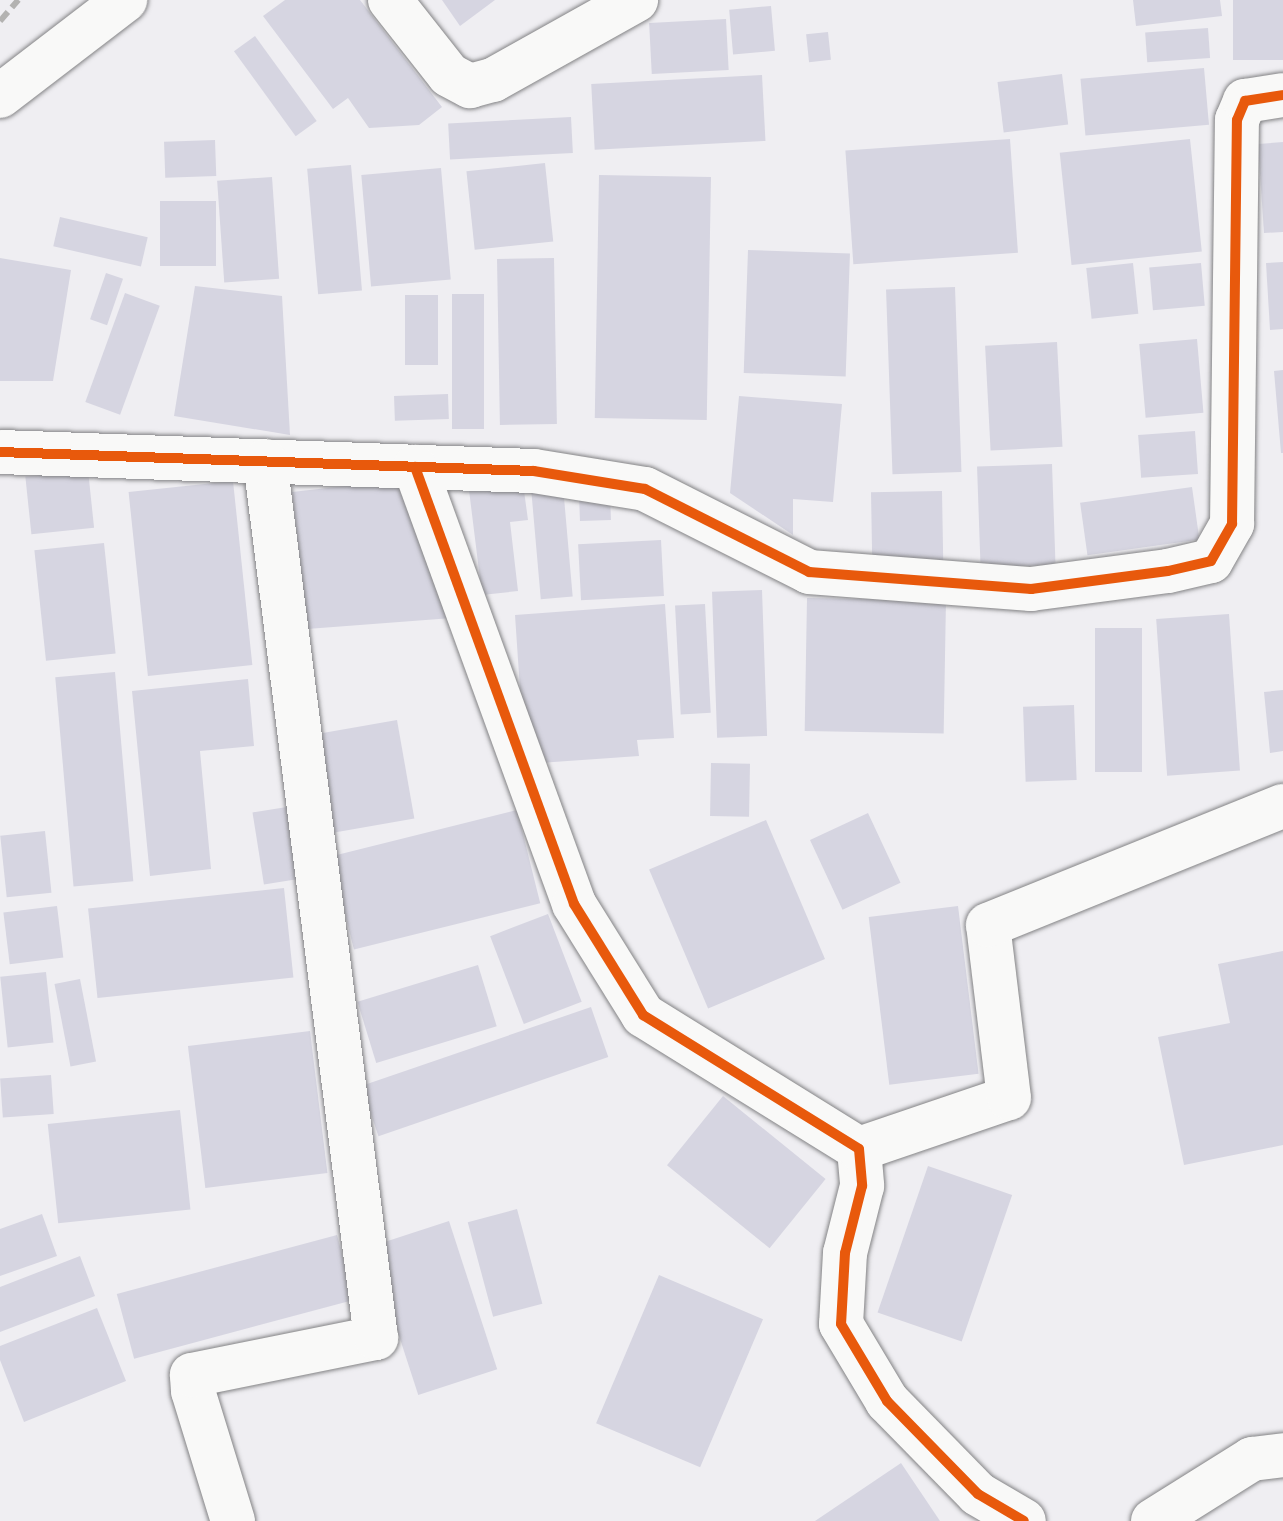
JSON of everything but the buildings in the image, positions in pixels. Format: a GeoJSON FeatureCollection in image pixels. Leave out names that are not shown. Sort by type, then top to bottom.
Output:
{"type":"FeatureCollection","features":[{"type":"Feature","properties":{"kind":"street"},"geometry":{"type":"LineString","coordinates":[[0,96],[125,0]]}},
{"type":"Feature","properties":{"kind":"street"},"geometry":{"type":"LineString","coordinates":[[390,0],[449,75],[470,86],[493,80],[636,0]]}},
{"type":"Feature","properties":{"kind":"street"},"geometry":{"type":"LineString","coordinates":[[0,452],[534,471],[645,489],[809,572],[1031,589],[1168,571],[1211,561],[1232,524],[1237,120],[1245,101],[1283,95]]}},
{"type":"Feature","properties":{"kind":"street"},"geometry":{"type":"LineString","coordinates":[[233,1521],[193,1391],[192,1375],[376,1338],[265,461]]}},
{"type":"Feature","properties":{"kind":"street"},"geometry":{"type":"LineString","coordinates":[[415,467],[574,904],[643,1015],[859,1149]]}},
{"type":"Feature","properties":{"kind":"street"},"geometry":{"type":"LineString","coordinates":[[859,1149],[1009,1098],[988,925],[1283,806]]}},
{"type":"Feature","properties":{"kind":"street"},"geometry":{"type":"LineString","coordinates":[[859,1149],[862,1186],[845,1253],[841,1324],[887,1401],[978,1494],[1024,1521]]}},
{"type":"Feature","properties":{"kind":"street"},"geometry":{"type":"LineString","coordinates":[[1153,1521],[1252,1459],[1283,1455]]}},
{"type":"Feature","properties":{"kind":"railway"},"geometry":{"type":"LineString","coordinates":[[0,21],[18,0]]}},
{"type":"Feature","properties":{"kind":"cycle path"},"geometry":{"type":"LineString","coordinates":[[0,452],[534,471],[645,489],[809,572],[1031,589],[1168,571],[1211,561],[1232,524],[1237,120],[1245,101],[1283,95]]}},
{"type":"Feature","properties":{"kind":"cycle path"},"geometry":{"type":"LineString","coordinates":[[415,467],[574,904],[643,1015],[859,1149],[862,1186],[845,1253],[841,1324],[887,1401],[978,1494],[1024,1521]]}}]}
